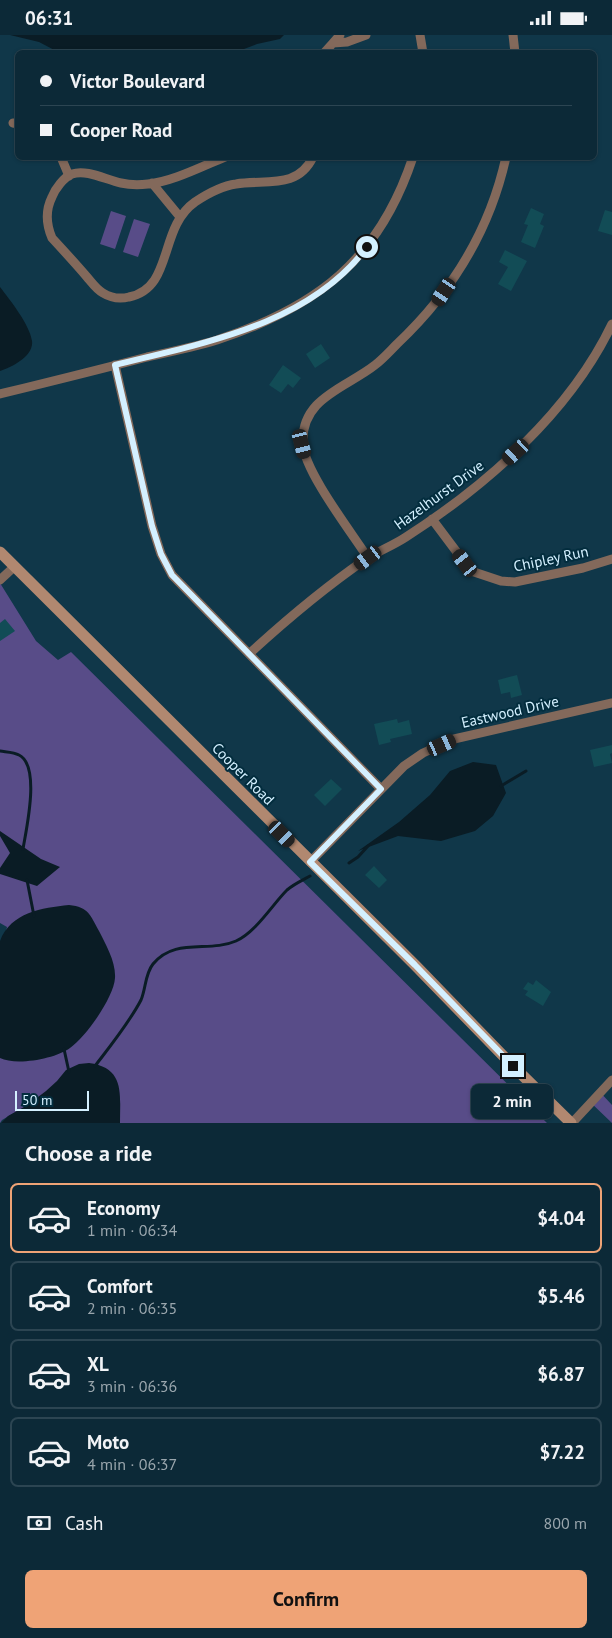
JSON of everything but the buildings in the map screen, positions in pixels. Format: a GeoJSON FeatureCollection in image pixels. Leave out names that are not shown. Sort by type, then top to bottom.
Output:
{"type":"FeatureCollection","features":[{"type":"Feature","properties":{"kind":"street"},"geometry":{"type":"LineString","coordinates":[[327,50],[340,35]]}},
{"type":"Feature","properties":{"kind":"street"},"geometry":{"type":"LineString","coordinates":[[333,43],[347,42],[366,35]]}},
{"type":"Feature","properties":{"kind":"street"},"geometry":{"type":"LineString","coordinates":[[420,35],[422,50]]}},
{"type":"Feature","properties":{"kind":"street"},"geometry":{"type":"LineString","coordinates":[[513,35],[515,50]]}},
{"type":"Feature","properties":{"kind":"street"},"geometry":{"type":"LineString","coordinates":[[62,160],[69,176]]}},
{"type":"Feature","properties":{"kind":"street"},"geometry":{"type":"LineString","coordinates":[[217,160],[168,179],[152,183],[122,183],[84,173],[69,176],[51,198],[47,212],[48,227],[52,238],[100,291],[116,298],[129,297],[146,290],[152,285],[160,270],[170,238],[180,217],[201,198],[224,187],[249,182],[284,181],[296,177],[305,170],[311,160]]}},
{"type":"Feature","properties":{"kind":"street"},"geometry":{"type":"LineString","coordinates":[[0,394],[216,340],[275,318],[298,306],[340,277],[359,258],[375,236],[402,188],[412,160]]}},
{"type":"Feature","properties":{"kind":"street"},"geometry":{"type":"LineString","coordinates":[[368,558],[313,474],[306,459],[302,444],[306,419],[322,399],[377,364],[417,326],[435,305],[471,251],[485,225],[500,185],[505,160]]}},
{"type":"Feature","properties":{"kind":"street"},"geometry":{"type":"LineString","coordinates":[[152,183],[180,217]]}},
{"type":"Feature","properties":{"kind":"street","name":"Hazelhurst Drive"},"geometry":{"type":"LineString","coordinates":[[249,654],[316,595],[368,558],[405,538],[432,519],[486,479],[516,452],[549,418],[590,364],[612,324]]}},
{"type":"Feature","properties":{"kind":"street"},"geometry":{"type":"LineString","coordinates":[[115,365],[152,526],[161,554],[172,575],[381,789]]}},
{"type":"Feature","properties":{"kind":"street","name":"Chipley Run"},"geometry":{"type":"LineString","coordinates":[[432,519],[465,563],[474,571],[500,581],[514,582],[583,568],[612,559]]}},
{"type":"Feature","properties":{"kind":"street","name":"Cooper Road"},"geometry":{"type":"LineString","coordinates":[[0,552],[572,1123]]}},
{"type":"Feature","properties":{"kind":"street"},"geometry":{"type":"LineString","coordinates":[[0,581],[14,567]]}},
{"type":"Feature","properties":{"kind":"street","name":"Eastwood Drive"},"geometry":{"type":"LineString","coordinates":[[310,862],[404,766],[423,753],[454,739],[612,703]]}},
{"type":"Feature","properties":{"kind":"street"},"geometry":{"type":"LineString","coordinates":[[572,1123],[612,1080]]}},
{"type":"Feature","properties":{"kind":"shaded area"},"geometry":{"type":"Polygon","coordinates":[[[111,211],[126,216],[115,249],[100,244],[111,211]]]}},
{"type":"Feature","properties":{"kind":"shaded area"},"geometry":{"type":"Polygon","coordinates":[[[134,219],[150,224],[138,257],[123,252],[134,219]]]}},
{"type":"Feature","properties":{"kind":"shaded area"},"geometry":{"type":"Polygon","coordinates":[[[0,583],[36,641],[58,660],[71,652],[547,1123],[116,1123],[98,1064],[2,1120],[0,1123],[0,958],[7,927],[0,923],[0,583]]]}},
{"type":"Feature","properties":{"kind":"shaded area"},"geometry":{"type":"Polygon","coordinates":[[[598,1090],[612,1105],[612,1123],[589,1101],[598,1090]]]}},
{"type":"Feature","properties":{"kind":"water"},"geometry":{"type":"Polygon","coordinates":[[[10,35],[284,35],[280,39],[241,50],[54,50],[39,42],[10,35]]]}},
{"type":"Feature","properties":{"kind":"water"},"geometry":{"type":"Polygon","coordinates":[[[0,287],[24,320],[32,346],[26,356],[16,364],[0,371],[0,287]]]}},
{"type":"Feature","properties":{"kind":"water"},"geometry":{"type":"Polygon","coordinates":[[[473,762],[496,765],[506,793],[493,816],[475,831],[441,841],[398,836],[358,851],[399,822],[430,795],[450,771],[473,762]]]}},
{"type":"Feature","properties":{"kind":"water"},"geometry":{"type":"Polygon","coordinates":[[[0,831],[41,859],[60,867],[37,886],[0,874],[0,868],[10,853],[0,836],[0,831]]]}},
{"type":"Feature","properties":{"kind":"water"},"geometry":{"type":"Polygon","coordinates":[[[69,905],[81,908],[88,913],[107,948],[115,972],[110,995],[91,1026],[70,1048],[55,1055],[35,1060],[16,1061],[0,1058],[0,941],[5,931],[12,924],[29,913],[69,905]]]}},
{"type":"Feature","properties":{"kind":"water"},"geometry":{"type":"Polygon","coordinates":[[[89,1063],[109,1070],[115,1076],[120,1092],[120,1123],[1,1123],[8,1116],[26,1106],[46,1091],[66,1070],[79,1064],[89,1063]]]}},
{"type":"Feature","properties":{"kind":"waterway"},"geometry":{"type":"LineString","coordinates":[[0,751],[19,755],[26,761],[29,772],[31,785],[29,814],[23,849]]}},
{"type":"Feature","properties":{"kind":"waterway"},"geometry":{"type":"LineString","coordinates":[[501,786],[526,771]]}},
{"type":"Feature","properties":{"kind":"waterway"},"geometry":{"type":"LineString","coordinates":[[349,863],[358,857],[368,846]]}},
{"type":"Feature","properties":{"kind":"waterway"},"geometry":{"type":"LineString","coordinates":[[95,1066],[120,1034],[136,1009],[143,995],[150,968],[162,956],[182,948],[215,946],[236,941],[257,925],[287,890],[310,876]]}},
{"type":"Feature","properties":{"kind":"waterway"},"geometry":{"type":"LineString","coordinates":[[27,880],[34,916]]}},
{"type":"Feature","properties":{"kind":"waterway"},"geometry":{"type":"LineString","coordinates":[[64,1049],[69,1072]]}},
{"type":"Feature","properties":{"kind":"route"},"geometry":{"type":"LineString","coordinates":[[367,247],[340,277],[298,306],[275,318],[216,340],[115,365],[152,526],[161,554],[172,575],[381,789],[310,862],[415,965],[513,1066]]}}]}
